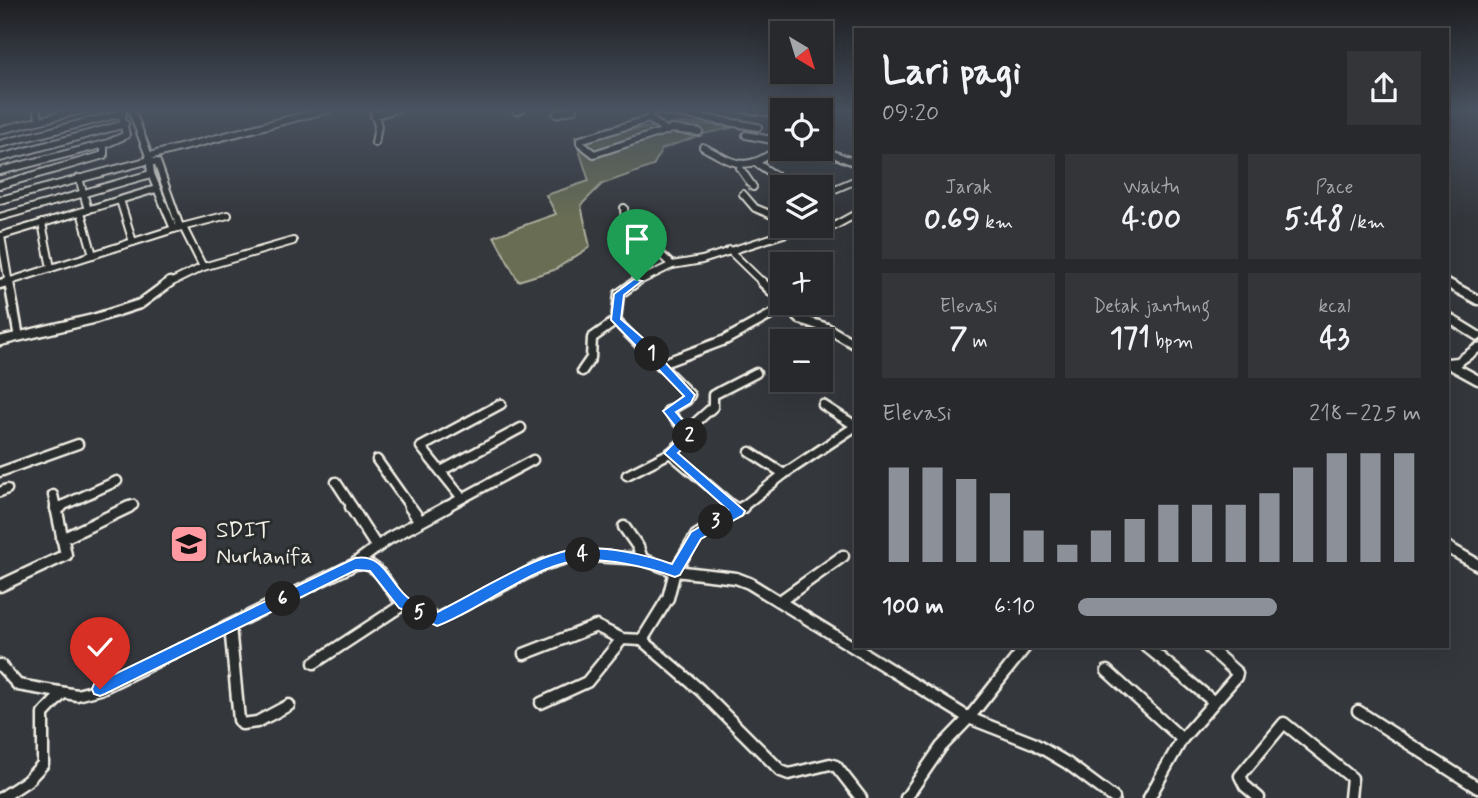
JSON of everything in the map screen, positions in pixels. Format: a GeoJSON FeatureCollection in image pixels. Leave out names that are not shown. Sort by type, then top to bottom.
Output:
{"type":"FeatureCollection","features":[{"type":"Feature","properties":{"kind":"street"},"geometry":{"type":"LineString","coordinates":[[0,158],[43,146]]}},
{"type":"Feature","properties":{"kind":"street"},"geometry":{"type":"LineString","coordinates":[[0,172],[97,146]]}},
{"type":"Feature","properties":{"kind":"street"},"geometry":{"type":"LineString","coordinates":[[0,185],[98,158],[105,153],[103,146]]}},
{"type":"Feature","properties":{"kind":"street"},"geometry":{"type":"LineString","coordinates":[[145,146],[155,186],[203,267]]}},
{"type":"Feature","properties":{"kind":"street"},"geometry":{"type":"LineString","coordinates":[[0,200],[193,146]]}},
{"type":"Feature","properties":{"kind":"street"},"geometry":{"type":"LineString","coordinates":[[585,146],[594,153],[616,146]]}},
{"type":"Feature","properties":{"kind":"street"},"geometry":{"type":"LineString","coordinates":[[703,147],[740,168],[752,187]]}},
{"type":"Feature","properties":{"kind":"street"},"geometry":{"type":"LineString","coordinates":[[740,168],[758,164],[770,154]]}},
{"type":"Feature","properties":{"kind":"street"},"geometry":{"type":"LineString","coordinates":[[833,154],[854,162]]}},
{"type":"Feature","properties":{"kind":"street"},"geometry":{"type":"LineString","coordinates":[[150,159],[157,162],[179,228]]}},
{"type":"Feature","properties":{"kind":"street"},"geometry":{"type":"LineString","coordinates":[[758,164],[775,175]]}},
{"type":"Feature","properties":{"kind":"street"},"geometry":{"type":"LineString","coordinates":[[0,217],[150,174]]}},
{"type":"Feature","properties":{"kind":"street"},"geometry":{"type":"LineString","coordinates":[[79,178],[93,255]]}},
{"type":"Feature","properties":{"kind":"street"},"geometry":{"type":"LineString","coordinates":[[18,332],[0,236],[120,200],[163,180]]}},
{"type":"Feature","properties":{"kind":"street"},"geometry":{"type":"LineString","coordinates":[[833,190],[854,181]]}},
{"type":"Feature","properties":{"kind":"street"},"geometry":{"type":"LineString","coordinates":[[743,194],[755,208],[770,214]]}},
{"type":"Feature","properties":{"kind":"street"},"geometry":{"type":"LineString","coordinates":[[120,200],[133,242]]}},
{"type":"Feature","properties":{"kind":"street"},"geometry":{"type":"LineString","coordinates":[[624,208],[625,221],[672,265]]}},
{"type":"Feature","properties":{"kind":"street"},"geometry":{"type":"LineString","coordinates":[[0,284],[228,215]]}},
{"type":"Feature","properties":{"kind":"street"},"geometry":{"type":"LineString","coordinates":[[833,225],[854,215]]}},
{"type":"Feature","properties":{"kind":"street"},"geometry":{"type":"LineString","coordinates":[[42,223],[51,268]]}},
{"type":"Feature","properties":{"kind":"street"},"geometry":{"type":"LineString","coordinates":[[582,372],[591,358],[592,338],[616,320],[620,292],[672,265],[702,260],[770,236]]}},
{"type":"Feature","properties":{"kind":"street"},"geometry":{"type":"LineString","coordinates":[[0,341],[93,319],[140,304],[170,282],[203,267],[293,241]]}},
{"type":"Feature","properties":{"kind":"street"},"geometry":{"type":"LineString","coordinates":[[729,250],[770,292]]}},
{"type":"Feature","properties":{"kind":"street"},"geometry":{"type":"LineString","coordinates":[[1449,283],[1478,300]]}},
{"type":"Feature","properties":{"kind":"street"},"geometry":{"type":"LineString","coordinates":[[661,364],[678,360],[730,337],[770,315]]}},
{"type":"Feature","properties":{"kind":"street"},"geometry":{"type":"LineString","coordinates":[[795,315],[803,321],[827,328],[854,344]]}},
{"type":"Feature","properties":{"kind":"street"},"geometry":{"type":"LineString","coordinates":[[1449,318],[1478,335]]}},
{"type":"Feature","properties":{"kind":"street"},"geometry":{"type":"LineString","coordinates":[[616,320],[690,395],[687,400],[668,411],[686,430],[689,438],[670,453],[626,475]]}},
{"type":"Feature","properties":{"kind":"street"},"geometry":{"type":"LineString","coordinates":[[1449,363],[1458,362],[1478,348]]}},
{"type":"Feature","properties":{"kind":"street"},"geometry":{"type":"LineString","coordinates":[[1449,364],[1478,380]]}},
{"type":"Feature","properties":{"kind":"street"},"geometry":{"type":"LineString","coordinates":[[686,430],[713,407],[713,395],[756,373]]}},
{"type":"Feature","properties":{"kind":"street"},"geometry":{"type":"LineString","coordinates":[[462,498],[421,447],[501,404]]}},
{"type":"Feature","properties":{"kind":"street"},"geometry":{"type":"LineString","coordinates":[[823,405],[854,425]]}},
{"type":"Feature","properties":{"kind":"street"},"geometry":{"type":"LineString","coordinates":[[642,640],[668,598],[675,571],[696,536],[738,511],[784,474],[854,427]]}},
{"type":"Feature","properties":{"kind":"street"},"geometry":{"type":"LineString","coordinates":[[441,471],[522,428]]}},
{"type":"Feature","properties":{"kind":"street"},"geometry":{"type":"LineString","coordinates":[[0,472],[78,444]]}},
{"type":"Feature","properties":{"kind":"street"},"geometry":{"type":"LineString","coordinates":[[750,452],[784,474]]}},
{"type":"Feature","properties":{"kind":"street"},"geometry":{"type":"LineString","coordinates":[[670,453],[738,511]]}},
{"type":"Feature","properties":{"kind":"street"},"geometry":{"type":"LineString","coordinates":[[377,460],[420,521]]}},
{"type":"Feature","properties":{"kind":"street"},"geometry":{"type":"LineString","coordinates":[[0,665],[18,685],[77,695],[100,689],[355,564],[376,547],[420,521],[533,460]]}},
{"type":"Feature","properties":{"kind":"street"},"geometry":{"type":"LineString","coordinates":[[56,509],[117,481]]}},
{"type":"Feature","properties":{"kind":"street"},"geometry":{"type":"LineString","coordinates":[[336,482],[376,547]]}},
{"type":"Feature","properties":{"kind":"street"},"geometry":{"type":"LineString","coordinates":[[0,586],[66,555],[53,495]]}},
{"type":"Feature","properties":{"kind":"street"},"geometry":{"type":"LineString","coordinates":[[62,540],[133,505]]}},
{"type":"Feature","properties":{"kind":"street"},"geometry":{"type":"LineString","coordinates":[[624,527],[638,547],[642,559]]}},
{"type":"Feature","properties":{"kind":"street"},"geometry":{"type":"LineString","coordinates":[[1449,548],[1478,565]]}},
{"type":"Feature","properties":{"kind":"street"},"geometry":{"type":"LineString","coordinates":[[355,564],[365,562],[375,566],[404,604],[437,620],[543,565],[565,558],[586,555],[642,559],[675,571],[736,578],[780,601],[854,647]]}},
{"type":"Feature","properties":{"kind":"street"},"geometry":{"type":"LineString","coordinates":[[780,601],[844,556]]}},
{"type":"Feature","properties":{"kind":"street"},"geometry":{"type":"LineString","coordinates":[[314,663],[404,604]]}},
{"type":"Feature","properties":{"kind":"street"},"geometry":{"type":"LineString","coordinates":[[230,626],[239,720],[242,724],[257,722],[289,705]]}},
{"type":"Feature","properties":{"kind":"street"},"geometry":{"type":"LineString","coordinates":[[524,654],[596,626],[622,639],[642,640],[700,690],[781,771],[789,774],[830,764],[835,766],[862,798]]}},
{"type":"Feature","properties":{"kind":"street"},"geometry":{"type":"LineString","coordinates":[[541,703],[587,682],[622,639]]}},
{"type":"Feature","properties":{"kind":"street"},"geometry":{"type":"LineString","coordinates":[[856,648],[969,718],[1033,743],[1067,763],[1114,798]]}},
{"type":"Feature","properties":{"kind":"street"},"geometry":{"type":"LineString","coordinates":[[906,798],[941,747],[969,718],[1024,648]]}},
{"type":"Feature","properties":{"kind":"street"},"geometry":{"type":"LineString","coordinates":[[1148,648],[1214,702]]}},
{"type":"Feature","properties":{"kind":"street"},"geometry":{"type":"LineString","coordinates":[[1149,798],[1182,739],[1237,673],[1231,664],[1210,648]]}},
{"type":"Feature","properties":{"kind":"street"},"geometry":{"type":"LineString","coordinates":[[1107,671],[1182,739]]}},
{"type":"Feature","properties":{"kind":"street"},"geometry":{"type":"LineString","coordinates":[[1,798],[27,781],[43,764],[43,714],[63,693]]}},
{"type":"Feature","properties":{"kind":"street"},"geometry":{"type":"LineString","coordinates":[[1357,711],[1478,788]]}},
{"type":"Feature","properties":{"kind":"street"},"geometry":{"type":"LineString","coordinates":[[1259,798],[1245,786],[1240,776],[1286,723],[1352,778],[1350,798]]}},
{"type":"Feature","properties":{"kind":"green space"},"geometry":{"type":"Polygon","coordinates":[[[578,146],[670,146],[662,149],[653,166],[602,184],[581,205],[590,247],[554,270],[518,281],[494,236],[556,214],[546,195],[589,181],[578,146]]]}},
{"type":"Feature","properties":{"kind":"place","name":"SDIT Nurhanifa"},"geometry":{"type":"Point","coordinates":[189,544]}},
{"type":"Feature","properties":{"kind":"route"},"geometry":{"type":"LineString","coordinates":[[100,689],[355,564],[365,562],[375,566],[404,604],[437,620],[543,565],[575,555],[642,559],[675,571],[696,536],[738,511],[670,453],[690,436],[668,411],[690,398],[690,395],[616,320],[619,294],[637,281]]}}]}
